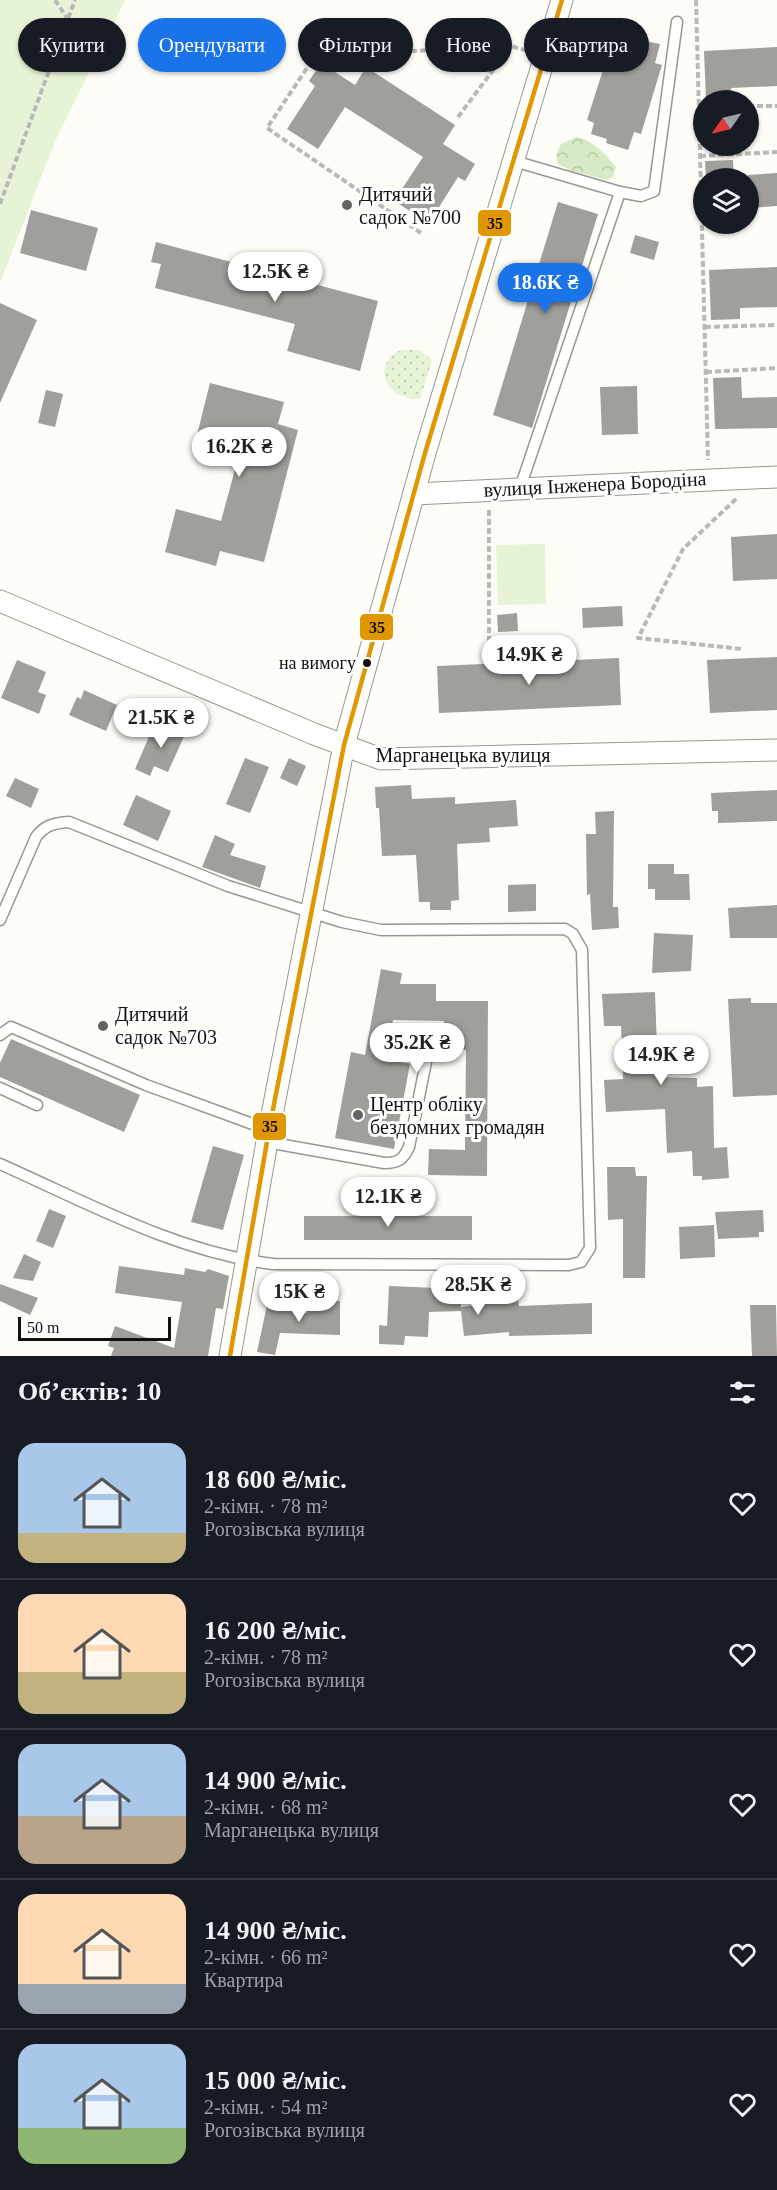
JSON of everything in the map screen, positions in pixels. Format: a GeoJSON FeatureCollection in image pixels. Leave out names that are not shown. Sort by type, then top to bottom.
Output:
{"type":"FeatureCollection","features":[{"type":"Feature","properties":{"kind":"street"},"geometry":{"type":"LineString","coordinates":[[230,1356],[268,1136],[313,914],[344,745],[414,494],[562,0]]}},
{"type":"Feature","properties":{"kind":"street","name":"вулиця Інженера Бородіна"},"geometry":{"type":"LineString","coordinates":[[414,494],[708,478],[777,477]]}},
{"type":"Feature","properties":{"kind":"street","name":"Марганецька вулиця"},"geometry":{"type":"LineString","coordinates":[[0,601],[381,759],[777,750]]}},
{"type":"Feature","properties":{"kind":"lane"},"geometry":{"type":"LineString","coordinates":[[514,161],[620,192],[641,196],[654,191],[677,22]]}},
{"type":"Feature","properties":{"kind":"lane"},"geometry":{"type":"LineString","coordinates":[[520,488],[620,192]]}},
{"type":"Feature","properties":{"kind":"lane"},"geometry":{"type":"LineString","coordinates":[[0,920],[36,837],[43,829],[55,823],[69,822],[228,886],[313,914],[381,930],[565,929],[573,934],[582,950],[590,1248],[581,1262],[569,1265],[273,1264],[246,1261],[183,1245],[0,1164]]}},
{"type":"Feature","properties":{"kind":"lane"},"geometry":{"type":"LineString","coordinates":[[0,1035],[11,1027],[268,1136],[384,1163],[397,1163],[405,1156],[409,1147],[426,1062]]}},
{"type":"Feature","properties":{"kind":"lane"},"geometry":{"type":"LineString","coordinates":[[0,1088],[38,1105]]}},
{"type":"Feature","properties":{"kind":"path"},"geometry":{"type":"LineString","coordinates":[[55,0],[67,18]]}},
{"type":"Feature","properties":{"kind":"path"},"geometry":{"type":"LineString","coordinates":[[68,18],[75,0]]}},
{"type":"Feature","properties":{"kind":"path"},"geometry":{"type":"LineString","coordinates":[[696,0],[700,90]]}},
{"type":"Feature","properties":{"kind":"path"},"geometry":{"type":"LineString","coordinates":[[512,46],[518,48]]}},
{"type":"Feature","properties":{"kind":"path"},"geometry":{"type":"LineString","coordinates":[[421,233],[267,128],[315,56],[425,50]]}},
{"type":"Feature","properties":{"kind":"path"},"geometry":{"type":"LineString","coordinates":[[0,204],[49,72]]}},
{"type":"Feature","properties":{"kind":"path"},"geometry":{"type":"LineString","coordinates":[[458,117],[492,72]]}},
{"type":"Feature","properties":{"kind":"path"},"geometry":{"type":"LineString","coordinates":[[759,106],[777,105]]}},
{"type":"Feature","properties":{"kind":"path"},"geometry":{"type":"LineString","coordinates":[[759,153],[777,152]]}},
{"type":"Feature","properties":{"kind":"path"},"geometry":{"type":"LineString","coordinates":[[700,156],[708,478]]}},
{"type":"Feature","properties":{"kind":"path"},"geometry":{"type":"LineString","coordinates":[[705,327],[777,325]]}},
{"type":"Feature","properties":{"kind":"path"},"geometry":{"type":"LineString","coordinates":[[706,372],[777,368]]}},
{"type":"Feature","properties":{"kind":"path"},"geometry":{"type":"LineString","coordinates":[[742,649],[638,638],[683,549],[743,492]]}},
{"type":"Feature","properties":{"kind":"path"},"geometry":{"type":"LineString","coordinates":[[489,509],[489,642]]}},
{"type":"Feature","properties":{"kind":"green space"},"geometry":{"type":"Polygon","coordinates":[[[0,0],[125,0],[116,18],[18,18],[18,72],[89,72],[56,139],[0,283],[0,0]]]}},
{"type":"Feature","properties":{"kind":"green space"},"geometry":{"type":"Polygon","coordinates":[[[576,137],[593,144],[608,157],[616,167],[613,177],[607,180],[572,171],[558,164],[556,155],[561,144],[576,137]]]}},
{"type":"Feature","properties":{"kind":"green space"},"geometry":{"type":"Polygon","coordinates":[[[401,350],[419,350],[432,360],[420,399],[397,394],[386,380],[387,363],[401,350]]]}},
{"type":"Feature","properties":{"kind":"green space"},"geometry":{"type":"Polygon","coordinates":[[[545,544],[546,604],[498,605],[496,545],[545,544]]]}},
{"type":"Feature","properties":{"kind":"building"},"geometry":{"type":"Polygon","coordinates":[[[649,42],[660,44],[655,63],[662,65],[641,134],[634,132],[628,150],[606,143],[607,139],[591,134],[594,123],[587,120],[602,72],[649,72],[649,42]]]}},
{"type":"Feature","properties":{"kind":"building"},"geometry":{"type":"Polygon","coordinates":[[[777,47],[777,86],[706,90],[704,51],[777,47]]]}},
{"type":"Feature","properties":{"kind":"building"},"geometry":{"type":"Polygon","coordinates":[[[315,72],[335,72],[355,85],[363,72],[374,72],[455,125],[443,144],[475,164],[465,181],[458,177],[429,223],[394,201],[423,157],[345,107],[318,149],[287,129],[315,86],[309,81],[315,72]]]}},
{"type":"Feature","properties":{"kind":"building"},"geometry":{"type":"Polygon","coordinates":[[[733,160],[733,168],[705,168],[705,161],[733,160]]]}},
{"type":"Feature","properties":{"kind":"building"},"geometry":{"type":"Polygon","coordinates":[[[777,173],[777,206],[759,207],[759,174],[777,173]]]}},
{"type":"Feature","properties":{"kind":"building"},"geometry":{"type":"Polygon","coordinates":[[[558,202],[598,214],[532,428],[493,415],[558,202]]]}},
{"type":"Feature","properties":{"kind":"building"},"geometry":{"type":"Polygon","coordinates":[[[31,210],[98,228],[86,271],[20,253],[31,210]]]}},
{"type":"Feature","properties":{"kind":"building"},"geometry":{"type":"Polygon","coordinates":[[[635,235],[659,242],[654,260],[630,253],[635,235]]]}},
{"type":"Feature","properties":{"kind":"building"},"geometry":{"type":"Polygon","coordinates":[[[156,242],[378,301],[360,371],[287,351],[295,324],[155,288],[161,264],[151,262],[156,242]]]}},
{"type":"Feature","properties":{"kind":"building"},"geometry":{"type":"Polygon","coordinates":[[[777,267],[777,307],[740,308],[740,319],[711,320],[709,270],[777,267]]]}},
{"type":"Feature","properties":{"kind":"building"},"geometry":{"type":"Polygon","coordinates":[[[0,303],[37,320],[0,403],[0,303]]]}},
{"type":"Feature","properties":{"kind":"building"},"geometry":{"type":"Polygon","coordinates":[[[741,377],[742,398],[777,397],[777,428],[715,429],[713,378],[741,377]]]}},
{"type":"Feature","properties":{"kind":"building"},"geometry":{"type":"Polygon","coordinates":[[[210,383],[284,402],[278,424],[298,430],[264,562],[220,551],[216,566],[165,552],[176,509],[221,521],[240,451],[196,439],[210,383]]]}},
{"type":"Feature","properties":{"kind":"building"},"geometry":{"type":"Polygon","coordinates":[[[637,386],[638,434],[602,435],[600,387],[637,386]]]}},
{"type":"Feature","properties":{"kind":"building"},"geometry":{"type":"Polygon","coordinates":[[[46,390],[63,394],[55,427],[38,423],[46,390]]]}},
{"type":"Feature","properties":{"kind":"building"},"geometry":{"type":"Polygon","coordinates":[[[777,534],[777,579],[733,581],[731,537],[777,534]]]}},
{"type":"Feature","properties":{"kind":"building"},"geometry":{"type":"Polygon","coordinates":[[[622,606],[623,626],[583,628],[582,608],[622,606]]]}},
{"type":"Feature","properties":{"kind":"building"},"geometry":{"type":"Polygon","coordinates":[[[517,613],[518,631],[498,632],[497,615],[517,613]]]}},
{"type":"Feature","properties":{"kind":"building"},"geometry":{"type":"Polygon","coordinates":[[[777,657],[777,710],[710,713],[707,660],[777,657]]]}},
{"type":"Feature","properties":{"kind":"building"},"geometry":{"type":"Polygon","coordinates":[[[619,658],[621,705],[439,713],[437,666],[619,658]]]}},
{"type":"Feature","properties":{"kind":"building"},"geometry":{"type":"Polygon","coordinates":[[[17,660],[46,672],[38,692],[46,695],[39,714],[1,698],[17,660]]]}},
{"type":"Feature","properties":{"kind":"building"},"geometry":{"type":"Polygon","coordinates":[[[84,690],[117,705],[106,731],[69,715],[77,697],[81,699],[84,690]]]}},
{"type":"Feature","properties":{"kind":"building"},"geometry":{"type":"Polygon","coordinates":[[[160,720],[186,732],[168,772],[154,766],[150,776],[135,769],[151,732],[154,733],[160,720]]]}},
{"type":"Feature","properties":{"kind":"building"},"geometry":{"type":"Polygon","coordinates":[[[245,758],[269,767],[250,813],[226,804],[245,758]]]}},
{"type":"Feature","properties":{"kind":"building"},"geometry":{"type":"Polygon","coordinates":[[[289,758],[306,766],[297,786],[280,778],[289,758]]]}},
{"type":"Feature","properties":{"kind":"building"},"geometry":{"type":"Polygon","coordinates":[[[15,778],[39,789],[31,808],[6,796],[15,778]]]}},
{"type":"Feature","properties":{"kind":"building"},"geometry":{"type":"Polygon","coordinates":[[[411,785],[412,799],[455,797],[455,804],[516,800],[518,826],[489,828],[490,842],[457,844],[459,900],[451,901],[451,910],[430,910],[430,902],[419,902],[416,855],[382,856],[379,808],[376,808],[375,787],[411,785]]]}},
{"type":"Feature","properties":{"kind":"building"},"geometry":{"type":"Polygon","coordinates":[[[777,790],[777,821],[718,823],[718,811],[712,811],[711,793],[777,790]]]}},
{"type":"Feature","properties":{"kind":"building"},"geometry":{"type":"Polygon","coordinates":[[[136,795],[171,811],[158,841],[123,825],[136,795]]]}},
{"type":"Feature","properties":{"kind":"building"},"geometry":{"type":"Polygon","coordinates":[[[614,811],[613,907],[618,907],[619,928],[592,930],[590,894],[587,895],[586,834],[596,834],[595,812],[614,811]]]}},
{"type":"Feature","properties":{"kind":"building"},"geometry":{"type":"Polygon","coordinates":[[[215,835],[235,844],[230,855],[266,866],[260,888],[202,867],[215,835]]]}},
{"type":"Feature","properties":{"kind":"building"},"geometry":{"type":"Polygon","coordinates":[[[648,864],[674,864],[674,874],[689,874],[690,900],[655,900],[655,889],[648,889],[648,864]]]}},
{"type":"Feature","properties":{"kind":"building"},"geometry":{"type":"Polygon","coordinates":[[[536,884],[536,911],[508,912],[508,885],[536,884]]]}},
{"type":"Feature","properties":{"kind":"building"},"geometry":{"type":"Polygon","coordinates":[[[777,905],[777,938],[730,938],[728,908],[777,905]]]}},
{"type":"Feature","properties":{"kind":"building"},"geometry":{"type":"Polygon","coordinates":[[[654,933],[693,935],[691,971],[652,973],[654,933]]]}},
{"type":"Feature","properties":{"kind":"building"},"geometry":{"type":"Polygon","coordinates":[[[381,969],[402,973],[400,984],[436,984],[436,1001],[488,1001],[487,1176],[428,1175],[429,1149],[465,1150],[466,1050],[444,1050],[444,1021],[393,1020],[386,1059],[410,1064],[394,1149],[335,1138],[351,1052],[365,1055],[381,969]]]}},
{"type":"Feature","properties":{"kind":"building"},"geometry":{"type":"Polygon","coordinates":[[[655,992],[658,1077],[697,1078],[697,1087],[713,1086],[714,1148],[727,1147],[729,1178],[702,1180],[702,1176],[693,1176],[692,1151],[667,1153],[665,1109],[606,1112],[604,1080],[623,1079],[621,1026],[604,1026],[602,994],[655,992]]]}},
{"type":"Feature","properties":{"kind":"building"},"geometry":{"type":"Polygon","coordinates":[[[751,998],[751,1003],[777,1003],[777,1095],[733,1097],[728,999],[751,998]]]}},
{"type":"Feature","properties":{"kind":"building"},"geometry":{"type":"Polygon","coordinates":[[[11,1039],[140,1095],[124,1132],[0,1077],[0,1063],[11,1039]]]}},
{"type":"Feature","properties":{"kind":"building"},"geometry":{"type":"Polygon","coordinates":[[[213,1146],[244,1155],[223,1230],[191,1222],[213,1146]]]}},
{"type":"Feature","properties":{"kind":"building"},"geometry":{"type":"Polygon","coordinates":[[[607,1167],[635,1167],[636,1176],[647,1176],[645,1278],[623,1278],[623,1219],[608,1220],[607,1167]]]}},
{"type":"Feature","properties":{"kind":"building"},"geometry":{"type":"Polygon","coordinates":[[[49,1209],[66,1216],[53,1248],[36,1241],[49,1209]]]}},
{"type":"Feature","properties":{"kind":"building"},"geometry":{"type":"Polygon","coordinates":[[[763,1210],[764,1232],[759,1232],[759,1237],[718,1239],[715,1212],[763,1210]]]}},
{"type":"Feature","properties":{"kind":"building"},"geometry":{"type":"Polygon","coordinates":[[[304,1216],[472,1216],[472,1240],[304,1240],[304,1216]]]}},
{"type":"Feature","properties":{"kind":"building"},"geometry":{"type":"Polygon","coordinates":[[[714,1225],[715,1257],[680,1259],[679,1227],[714,1225]]]}},
{"type":"Feature","properties":{"kind":"building"},"geometry":{"type":"Polygon","coordinates":[[[24,1254],[41,1262],[33,1281],[13,1278],[24,1254]]]}},
{"type":"Feature","properties":{"kind":"building"},"geometry":{"type":"Polygon","coordinates":[[[119,1266],[184,1275],[185,1268],[205,1272],[208,1269],[229,1276],[223,1309],[216,1308],[208,1356],[111,1356],[114,1348],[108,1346],[115,1326],[174,1348],[182,1302],[115,1293],[119,1266]]]}},
{"type":"Feature","properties":{"kind":"building"},"geometry":{"type":"Polygon","coordinates":[[[0,1284],[38,1298],[30,1315],[0,1301],[0,1284]]]}},
{"type":"Feature","properties":{"kind":"building"},"geometry":{"type":"Polygon","coordinates":[[[389,1286],[461,1289],[461,1307],[518,1300],[519,1306],[592,1303],[592,1334],[509,1336],[509,1332],[464,1336],[461,1311],[429,1312],[428,1337],[405,1336],[404,1345],[379,1344],[379,1325],[387,1326],[389,1286]]]}},
{"type":"Feature","properties":{"kind":"building"},"geometry":{"type":"Polygon","coordinates":[[[307,1301],[340,1301],[340,1335],[280,1333],[275,1355],[257,1352],[267,1305],[307,1313],[307,1301]]]}},
{"type":"Feature","properties":{"kind":"building"},"geometry":{"type":"Polygon","coordinates":[[[750,1305],[776,1305],[777,1356],[752,1356],[750,1305]]]}},
{"type":"Feature","properties":{"kind":"transit line","name":"35"},"geometry":{"type":"LineString","coordinates":[[230,1356],[269,1130],[344,745],[425,453],[562,0]]}},
{"type":"Feature","properties":{"kind":"place","name":"Дитячий садок №700"},"geometry":{"type":"Point","coordinates":[347,205]}},
{"type":"Feature","properties":{"kind":"place","name":"на вимогу"},"geometry":{"type":"Point","coordinates":[367,663]}},
{"type":"Feature","properties":{"kind":"place","name":"Дитячий садок №703"},"geometry":{"type":"Point","coordinates":[103,1026]}},
{"type":"Feature","properties":{"kind":"place","name":"Центр обліку бездомних громадян"},"geometry":{"type":"Point","coordinates":[358,1115]}}]}
